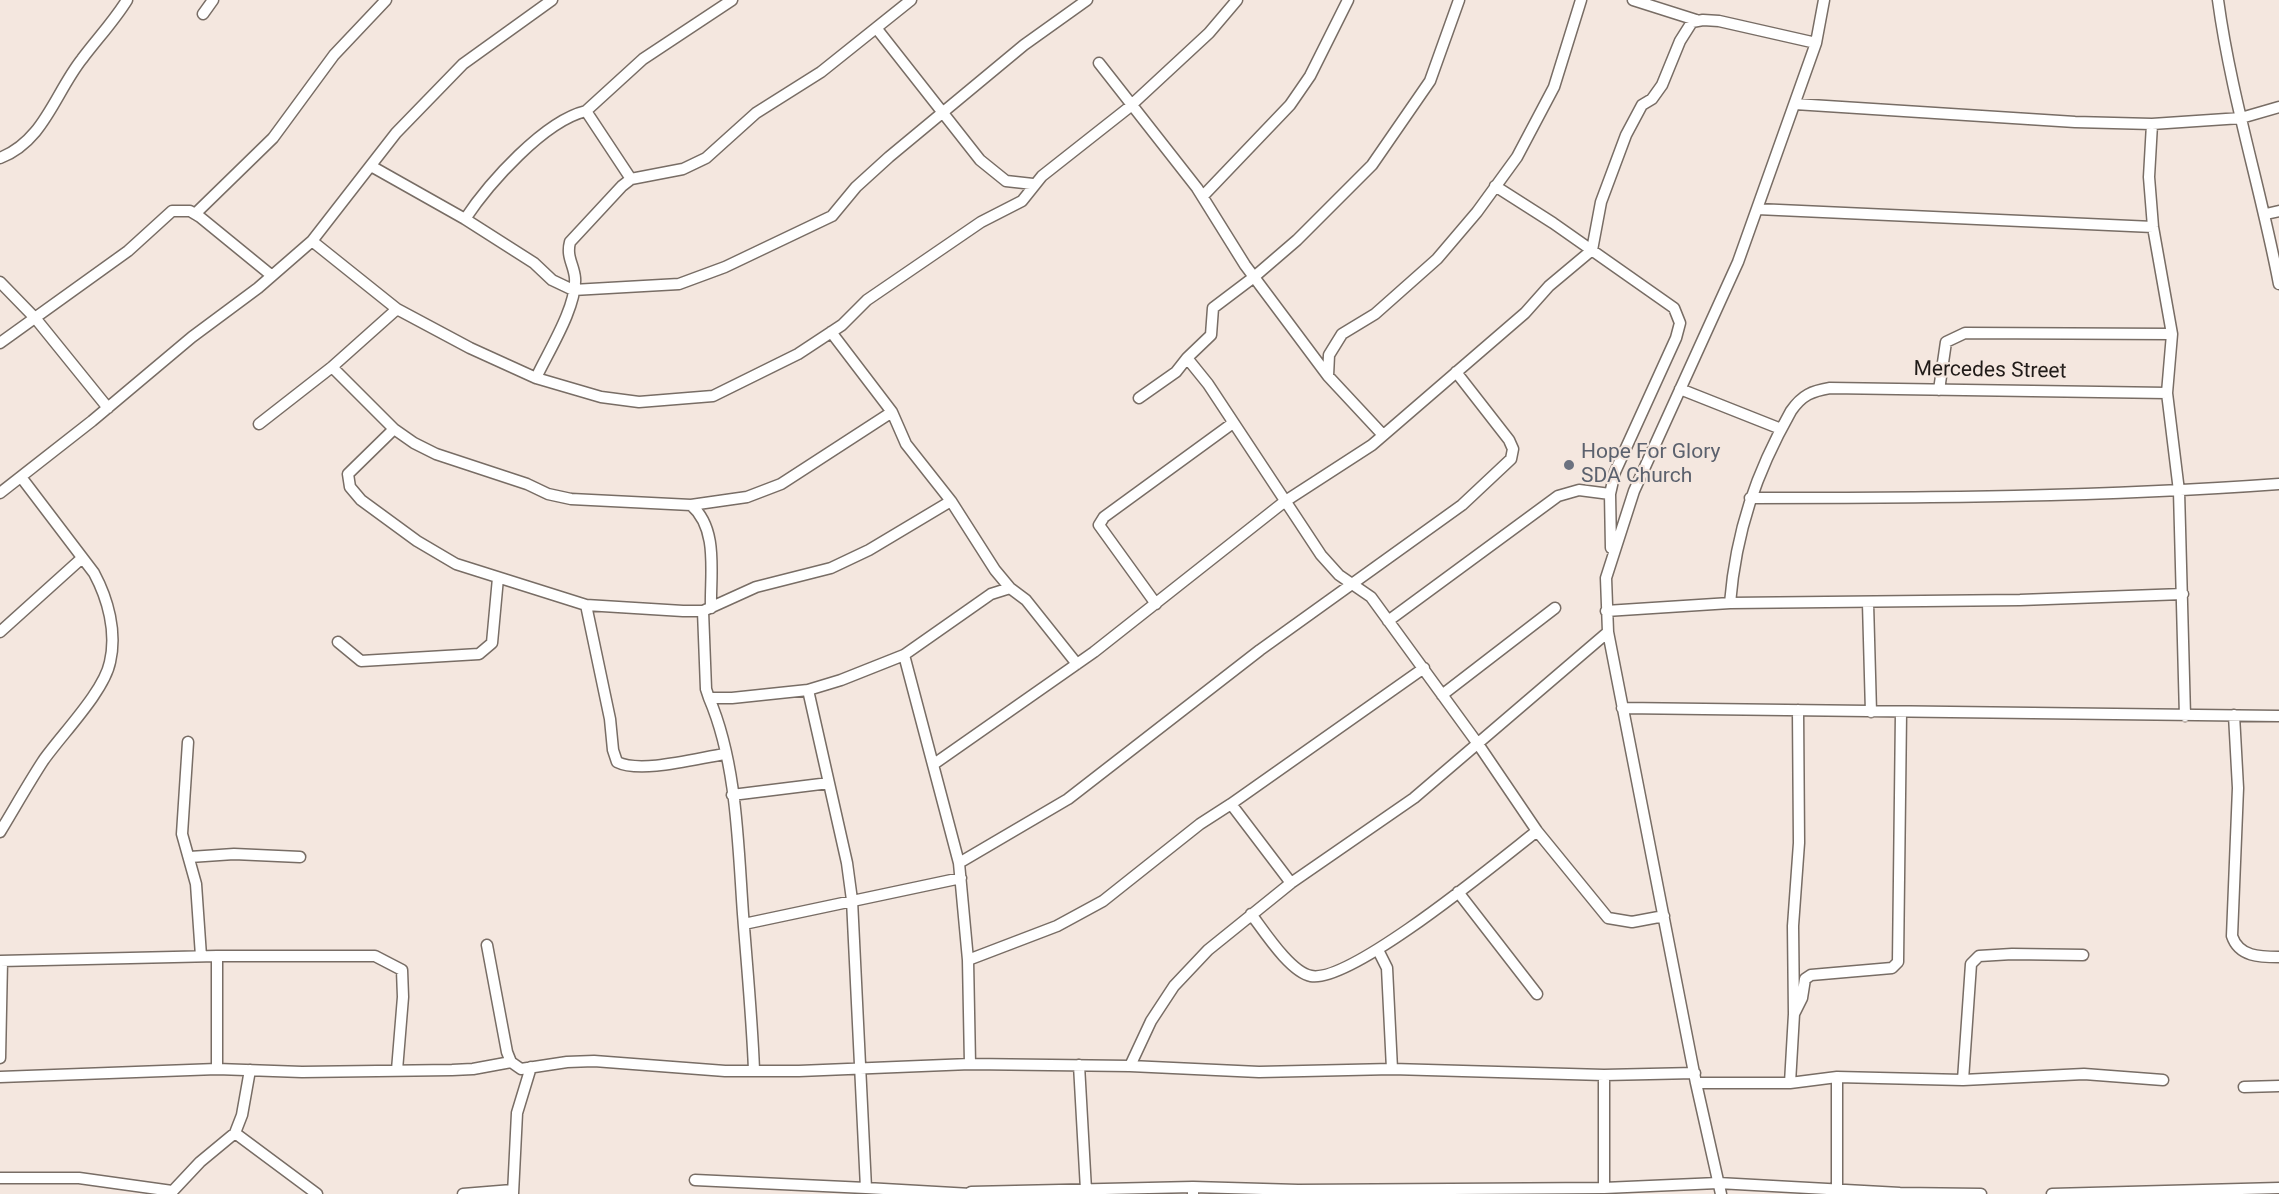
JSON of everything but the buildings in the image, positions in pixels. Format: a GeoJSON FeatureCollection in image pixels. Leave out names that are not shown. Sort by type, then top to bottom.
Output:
{"type":"FeatureCollection","features":[{"type":"Feature","properties":{"kind":"street"},"geometry":{"type":"LineString","coordinates":[[0,158],[27,142],[40,127],[80,61],[114,22],[127,0]]}},
{"type":"Feature","properties":{"kind":"street"},"geometry":{"type":"LineString","coordinates":[[203,15],[213,0]]}},
{"type":"Feature","properties":{"kind":"street"},"geometry":{"type":"LineString","coordinates":[[195,213],[273,138],[334,55],[386,0]]}},
{"type":"Feature","properties":{"kind":"street"},"geometry":{"type":"LineString","coordinates":[[0,493],[312,241],[396,133],[463,64],[552,0]]}},
{"type":"Feature","properties":{"kind":"street"},"geometry":{"type":"LineString","coordinates":[[465,219],[505,170],[537,138],[556,123],[586,111],[643,59],[732,0]]}},
{"type":"Feature","properties":{"kind":"street"},"geometry":{"type":"LineString","coordinates":[[536,378],[566,315],[573,290],[575,278],[569,264],[570,242],[631,179],[683,169],[706,158],[756,113],[821,72],[911,0]]}},
{"type":"Feature","properties":{"kind":"street"},"geometry":{"type":"LineString","coordinates":[[371,166],[465,219],[534,262],[552,280],[573,290],[679,284],[813,227],[832,216],[871,174],[943,113],[1024,45],[1087,0]]}},
{"type":"Feature","properties":{"kind":"street"},"geometry":{"type":"LineString","coordinates":[[312,241],[397,309],[470,348],[536,378],[601,397],[639,402],[713,396],[798,354],[842,325],[867,300],[981,222],[1022,201],[1033,184],[1132,104],[1209,33],[1237,0]]}},
{"type":"Feature","properties":{"kind":"street"},"geometry":{"type":"LineString","coordinates":[[1203,196],[1290,105],[1310,76],[1348,0]]}},
{"type":"Feature","properties":{"kind":"street"},"geometry":{"type":"LineString","coordinates":[[1139,398],[1176,372],[1211,335],[1213,308],[1297,240],[1372,165],[1430,81],[1459,0]]}},
{"type":"Feature","properties":{"kind":"street"},"geometry":{"type":"LineString","coordinates":[[1328,376],[1329,355],[1342,334],[1375,314],[1437,259],[1517,157],[1554,87],[1581,0]]}},
{"type":"Feature","properties":{"kind":"street"},"geometry":{"type":"LineString","coordinates":[[1633,0],[1696,20],[1719,21],[1816,43]]}},
{"type":"Feature","properties":{"kind":"street"},"geometry":{"type":"LineString","coordinates":[[1720,1188],[1695,1078],[1622,708],[1608,632],[1606,578],[1634,491],[1738,262],[1816,43],[1824,0],[1834,0]]}},
{"type":"Feature","properties":{"kind":"street"},"geometry":{"type":"LineString","coordinates":[[2217,0],[2225,54],[2266,214],[2279,284]]}},
{"type":"Feature","properties":{"kind":"street"},"geometry":{"type":"LineString","coordinates":[[934,764],[1077,664],[1284,502],[1372,445],[1525,313],[1549,286],[1592,250],[1601,202],[1628,129],[1642,105],[1652,99],[1662,85],[1680,40],[1688,26],[1696,20]]}},
{"type":"Feature","properties":{"kind":"street"},"geometry":{"type":"LineString","coordinates":[[877,29],[970,149],[992,171],[1006,181],[1033,184]]}},
{"type":"Feature","properties":{"kind":"street"},"geometry":{"type":"LineString","coordinates":[[1099,63],[1203,196],[1254,277],[1328,376],[1383,435]]}},
{"type":"Feature","properties":{"kind":"street"},"geometry":{"type":"LineString","coordinates":[[1795,104],[2075,122],[2152,124],[2241,118],[2279,107]]}},
{"type":"Feature","properties":{"kind":"street"},"geometry":{"type":"LineString","coordinates":[[586,111],[631,179]]}},
{"type":"Feature","properties":{"kind":"street"},"geometry":{"type":"LineString","coordinates":[[2152,124],[2149,177],[2153,227],[2172,334],[2167,393],[2179,491],[2185,716]]}},
{"type":"Feature","properties":{"kind":"street"},"geometry":{"type":"LineString","coordinates":[[1494,186],[1592,250],[1674,308],[1680,323],[1676,338],[1616,472],[1610,494],[1611,563]]}},
{"type":"Feature","properties":{"kind":"street"},"geometry":{"type":"LineString","coordinates":[[1757,209],[2153,227]]}},
{"type":"Feature","properties":{"kind":"street"},"geometry":{"type":"LineString","coordinates":[[0,343],[128,251],[166,214],[181,210],[195,213],[271,276]]}},
{"type":"Feature","properties":{"kind":"street"},"geometry":{"type":"LineString","coordinates":[[2266,214],[2279,211]]}},
{"type":"Feature","properties":{"kind":"street"},"geometry":{"type":"LineString","coordinates":[[0,282],[36,319],[108,408]]}},
{"type":"Feature","properties":{"kind":"street"},"geometry":{"type":"LineString","coordinates":[[259,424],[332,368],[397,309]]}},
{"type":"Feature","properties":{"kind":"street"},"geometry":{"type":"LineString","coordinates":[[831,332],[892,412],[906,444],[951,501],[995,570],[1010,588],[1026,600],[1077,664]]}},
{"type":"Feature","properties":{"kind":"street"},"geometry":{"type":"LineString","coordinates":[[1939,390],[1946,342],[1965,333],[2172,334]]}},
{"type":"Feature","properties":{"kind":"street"},"geometry":{"type":"LineString","coordinates":[[1187,358],[1329,566],[1371,597],[1478,744],[1537,831],[1608,918],[1632,922],[1664,916]]}},
{"type":"Feature","properties":{"kind":"street"},"geometry":{"type":"LineString","coordinates":[[332,368],[394,429],[414,443],[436,454],[526,484],[548,494],[589,502],[691,505],[747,497],[781,484],[892,412]]}},
{"type":"Feature","properties":{"kind":"street"},"geometry":{"type":"LineString","coordinates":[[960,863],[1068,799],[1260,650],[1462,504],[1511,459],[1513,449],[1509,440],[1456,372]]}},
{"type":"Feature","properties":{"kind":"street"},"geometry":{"type":"LineString","coordinates":[[1680,389],[1781,429],[1750,498],[1736,544],[1730,603]]}},
{"type":"Feature","properties":{"kind":"street","name":"Mercedes Street"},"geometry":{"type":"LineString","coordinates":[[1781,429],[1799,399],[1812,390],[2167,393]]}},
{"type":"Feature","properties":{"kind":"street"},"geometry":{"type":"LineString","coordinates":[[1156,604],[1099,525],[1104,517],[1233,423]]}},
{"type":"Feature","properties":{"kind":"street"},"geometry":{"type":"LineString","coordinates":[[394,429],[348,474],[350,487],[385,519],[456,564],[586,604],[707,610],[756,587],[831,568],[869,550],[951,501]]}},
{"type":"Feature","properties":{"kind":"street"},"geometry":{"type":"LineString","coordinates":[[0,832],[42,762],[98,687],[110,663],[110,613],[103,590],[21,477]]}},
{"type":"Feature","properties":{"kind":"street"},"geometry":{"type":"LineString","coordinates":[[1750,498],[1955,499],[2179,491],[2279,484]]}},
{"type":"Feature","properties":{"kind":"street"},"geometry":{"type":"LineString","coordinates":[[1389,621],[1558,496],[1579,490],[1610,494]]}},
{"type":"Feature","properties":{"kind":"street"},"geometry":{"type":"LineString","coordinates":[[691,505],[702,514],[708,527],[706,689],[717,716],[737,823],[752,996],[754,1070]]}},
{"type":"Feature","properties":{"kind":"street"},"geometry":{"type":"LineString","coordinates":[[0,632],[81,559]]}},
{"type":"Feature","properties":{"kind":"street"},"geometry":{"type":"LineString","coordinates":[[338,642],[361,661],[479,654],[492,643],[498,578]]}},
{"type":"Feature","properties":{"kind":"street"},"geometry":{"type":"LineString","coordinates":[[709,698],[732,698],[808,690],[904,655],[991,594],[1010,588]]}},
{"type":"Feature","properties":{"kind":"street"},"geometry":{"type":"LineString","coordinates":[[1606,611],[1730,603],[1868,603],[2183,594]]}},
{"type":"Feature","properties":{"kind":"street"},"geometry":{"type":"LineString","coordinates":[[1868,603],[1871,712]]}},
{"type":"Feature","properties":{"kind":"street"},"geometry":{"type":"LineString","coordinates":[[586,604],[617,762],[623,765],[656,765],[724,754]]}},
{"type":"Feature","properties":{"kind":"street"},"geometry":{"type":"LineString","coordinates":[[1442,695],[1555,608]]}},
{"type":"Feature","properties":{"kind":"street"},"geometry":{"type":"LineString","coordinates":[[1130,1066],[1151,1021],[1174,986],[1208,950],[1291,883],[1414,798],[1608,632]]}},
{"type":"Feature","properties":{"kind":"street"},"geometry":{"type":"LineString","coordinates":[[904,655],[960,863],[968,960],[970,1064]]}},
{"type":"Feature","properties":{"kind":"street"},"geometry":{"type":"LineString","coordinates":[[968,960],[1057,926],[1103,901],[1200,824],[1424,668]]}},
{"type":"Feature","properties":{"kind":"street"},"geometry":{"type":"LineString","coordinates":[[808,690],[852,900],[866,1188]]}},
{"type":"Feature","properties":{"kind":"street"},"geometry":{"type":"LineString","coordinates":[[1622,708],[2279,716]]}},
{"type":"Feature","properties":{"kind":"street"},"geometry":{"type":"LineString","coordinates":[[1790,1083],[1794,1014],[1793,926],[1800,843],[1798,710]]}},
{"type":"Feature","properties":{"kind":"street"},"geometry":{"type":"LineString","coordinates":[[1794,1014],[1802,998],[1805,979],[1811,975],[1892,969],[1898,962],[1901,712]]}},
{"type":"Feature","properties":{"kind":"street"},"geometry":{"type":"LineString","coordinates":[[2234,715],[2238,788],[2232,936],[2235,945],[2249,955],[2279,957]]}},
{"type":"Feature","properties":{"kind":"street"},"geometry":{"type":"LineString","coordinates":[[188,742],[181,824],[183,841],[190,857],[198,896],[201,956]]}},
{"type":"Feature","properties":{"kind":"street"},"geometry":{"type":"LineString","coordinates":[[732,795],[829,783]]}},
{"type":"Feature","properties":{"kind":"street"},"geometry":{"type":"LineString","coordinates":[[1231,804],[1291,883]]}},
{"type":"Feature","properties":{"kind":"street"},"geometry":{"type":"LineString","coordinates":[[1251,914],[1288,960],[1312,976],[1324,975],[1378,950],[1537,831]]}},
{"type":"Feature","properties":{"kind":"street"},"geometry":{"type":"LineString","coordinates":[[190,857],[234,854],[300,857]]}},
{"type":"Feature","properties":{"kind":"street"},"geometry":{"type":"LineString","coordinates":[[744,924],[962,878]]}},
{"type":"Feature","properties":{"kind":"street"},"geometry":{"type":"LineString","coordinates":[[1458,892],[1537,994]]}},
{"type":"Feature","properties":{"kind":"street"},"geometry":{"type":"LineString","coordinates":[[487,945],[507,1052],[511,1062],[521,1069],[567,1062],[603,1061],[692,1069],[799,1071],[970,1064],[1130,1066],[1259,1072],[1392,1069],[1790,1083],[1837,1077],[1963,1080],[2084,1074],[2163,1080]]}},
{"type":"Feature","properties":{"kind":"street"},"geometry":{"type":"LineString","coordinates":[[1378,950],[1387,969],[1392,1069]]}},
{"type":"Feature","properties":{"kind":"street"},"geometry":{"type":"LineString","coordinates":[[1963,1080],[1971,964],[1979,956],[2083,955]]}},
{"type":"Feature","properties":{"kind":"street"},"geometry":{"type":"LineString","coordinates":[[0,1058],[1,961],[201,956],[375,956],[402,970],[403,997],[397,1070]]}},
{"type":"Feature","properties":{"kind":"street"},"geometry":{"type":"LineString","coordinates":[[217,956],[217,1068]]}},
{"type":"Feature","properties":{"kind":"street"},"geometry":{"type":"LineString","coordinates":[[0,1077],[217,1068],[473,1070],[511,1062]]}},
{"type":"Feature","properties":{"kind":"street"},"geometry":{"type":"LineString","coordinates":[[1079,1065],[1086,1190]]}},
{"type":"Feature","properties":{"kind":"street"},"geometry":{"type":"LineString","coordinates":[[463,1194],[513,1192],[517,1113],[531,1067]]}},
{"type":"Feature","properties":{"kind":"street"},"geometry":{"type":"LineString","coordinates":[[0,1178],[79,1178],[171,1193],[200,1162],[235,1133],[242,1114],[250,1070]]}},
{"type":"Feature","properties":{"kind":"street"},"geometry":{"type":"LineString","coordinates":[[1599,1190],[1604,1075]]}},
{"type":"Feature","properties":{"kind":"street"},"geometry":{"type":"LineString","coordinates":[[1837,1077],[1837,1190]]}},
{"type":"Feature","properties":{"kind":"street"},"geometry":{"type":"LineString","coordinates":[[2244,1087],[2279,1086]]}},
{"type":"Feature","properties":{"kind":"street"},"geometry":{"type":"LineString","coordinates":[[235,1133],[317,1194]]}},
{"type":"Feature","properties":{"kind":"street"},"geometry":{"type":"LineString","coordinates":[[695,1180],[741,1188],[866,1188],[971,1193],[1086,1190],[1299,1192],[1720,1188],[1981,1194]]}},
{"type":"Feature","properties":{"kind":"street"},"geometry":{"type":"LineString","coordinates":[[2052,1194],[2263,1191],[2279,1188]]}},
{"type":"Feature","properties":{"kind":"place","name":"Hope For Glory SDA Church"},"geometry":{"type":"Point","coordinates":[1569,465]}}]}
